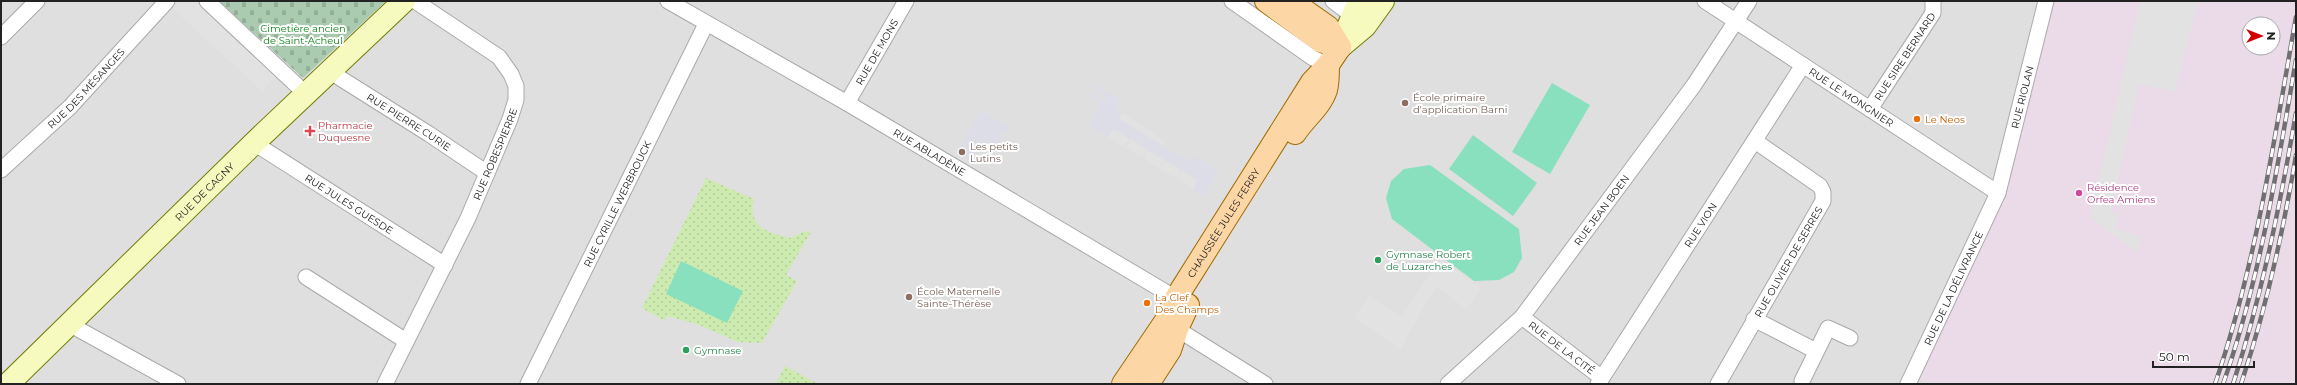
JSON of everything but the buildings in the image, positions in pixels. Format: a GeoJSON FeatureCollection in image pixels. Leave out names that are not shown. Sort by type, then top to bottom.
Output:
{"type":"FeatureCollection","features":[{"type":"Feature","properties":{"kind":"main road","name":"RUE DE CAGNY"},"geometry":{"type":"LineString","coordinates":[[8,384],[331,68],[404,1]]}},
{"type":"Feature","properties":{"kind":"main road"},"geometry":{"type":"LineString","coordinates":[[1266,1],[1320,41],[1340,47]]}},
{"type":"Feature","properties":{"kind":"main road"},"geometry":{"type":"LineString","coordinates":[[1291,1],[1328,26],[1340,47]]}},
{"type":"Feature","properties":{"kind":"main road"},"geometry":{"type":"LineString","coordinates":[[1340,47],[1365,26],[1383,1]]}},
{"type":"Feature","properties":{"kind":"main road"},"geometry":{"type":"LineString","coordinates":[[1340,47],[1356,9]]}},
{"type":"Feature","properties":{"kind":"main road","name":"CHAUSSÉE JULES FERRY"},"geometry":{"type":"LineString","coordinates":[[1123,384],[1171,325],[1182,302],[1312,82],[1328,65],[1340,47]]}},
{"type":"Feature","properties":{"kind":"main road","name":"CHAUSSÉE JULES FERRY"},"geometry":{"type":"LineString","coordinates":[[1148,384],[1170,350],[1171,325]]}},
{"type":"Feature","properties":{"kind":"street"},"geometry":{"type":"LineString","coordinates":[[1,38],[38,1]]}},
{"type":"Feature","properties":{"kind":"street","name":"RUE DES MÉSANGES"},"geometry":{"type":"LineString","coordinates":[[1,170],[70,107],[167,1]]}},
{"type":"Feature","properties":{"kind":"street"},"geometry":{"type":"LineString","coordinates":[[207,1],[306,94]]}},
{"type":"Feature","properties":{"kind":"street","name":"RUE ROBESPIERRE"},"geometry":{"type":"LineString","coordinates":[[385,384],[468,218],[510,119],[516,100],[516,86],[511,74],[499,57],[415,1]]}},
{"type":"Feature","properties":{"kind":"street","name":"RUE ABLADÈNE"},"geometry":{"type":"LineString","coordinates":[[668,1],[846,103],[1182,302]]}},
{"type":"Feature","properties":{"kind":"street","name":"RUE DE MONS"},"geometry":{"type":"LineString","coordinates":[[846,103],[906,1]]}},
{"type":"Feature","properties":{"kind":"street"},"geometry":{"type":"LineString","coordinates":[[1232,1],[1313,58],[1328,65]]}},
{"type":"Feature","properties":{"kind":"street"},"geometry":{"type":"LineString","coordinates":[[1333,1],[1356,9]]}},
{"type":"Feature","properties":{"kind":"street","name":"RUE LE MONGNIER"},"geometry":{"type":"LineString","coordinates":[[1705,1],[1998,193]]}},
{"type":"Feature","properties":{"kind":"street","name":"RUE JEAN BOEN"},"geometry":{"type":"LineString","coordinates":[[1448,384],[1522,317],[1694,85],[1749,1]]}},
{"type":"Feature","properties":{"kind":"street","name":"RUE SIRE BERNARD"},"geometry":{"type":"LineString","coordinates":[[1870,109],[1933,13],[1933,1]]}},
{"type":"Feature","properties":{"kind":"street","name":"RUE RIOLAN"},"geometry":{"type":"LineString","coordinates":[[1998,193],[2046,1]]}},
{"type":"Feature","properties":{"kind":"street","name":"RUE CYRILLE WERBROUCK"},"geometry":{"type":"LineString","coordinates":[[528,384],[706,24]]}},
{"type":"Feature","properties":{"kind":"street","name":"RUE VION"},"geometry":{"type":"LineString","coordinates":[[1600,381],[1803,65]]}},
{"type":"Feature","properties":{"kind":"street","name":"RUE PIERRE CURIE"},"geometry":{"type":"LineString","coordinates":[[331,68],[340,78],[429,134],[487,173]]}},
{"type":"Feature","properties":{"kind":"street","name":"RUE OLIVIER DE SERRES"},"geometry":{"type":"LineString","coordinates":[[1718,384],[1823,201],[1823,192],[1820,186],[1755,141]]}},
{"type":"Feature","properties":{"kind":"street","name":"RUE JULES GUESDE"},"geometry":{"type":"LineString","coordinates":[[254,143],[445,265]]}},
{"type":"Feature","properties":{"kind":"street","name":"RUE DE LA DÉLIVRANCE"},"geometry":{"type":"LineString","coordinates":[[1908,384],[1998,193]]}},
{"type":"Feature","properties":{"kind":"street"},"geometry":{"type":"LineString","coordinates":[[306,277],[406,341]]}},
{"type":"Feature","properties":{"kind":"street","name":"RUE DE LA CITÉ"},"geometry":{"type":"LineString","coordinates":[[1522,317],[1600,381]]}},
{"type":"Feature","properties":{"kind":"street"},"geometry":{"type":"LineString","coordinates":[[1754,319],[1816,351]]}},
{"type":"Feature","properties":{"kind":"street"},"geometry":{"type":"LineString","coordinates":[[69,324],[178,384]]}},
{"type":"Feature","properties":{"kind":"street"},"geometry":{"type":"LineString","coordinates":[[1171,325],[1265,384]]}},
{"type":"Feature","properties":{"kind":"street"},"geometry":{"type":"LineString","coordinates":[[1802,381],[1828,328],[1850,338]]}},
{"type":"Feature","properties":{"kind":"shaded area"},"geometry":{"type":"Polygon","coordinates":[[[1,1],[2053,1],[2002,201],[1916,378],[1924,381],[1923,384],[1,384],[1,1]]]}},
{"type":"Feature","properties":{"kind":"shaded area"},"geometry":{"type":"Polygon","coordinates":[[[175,1],[195,1],[275,77],[262,91],[170,6],[175,1]]]}},
{"type":"Feature","properties":{"kind":"shaded area"},"geometry":{"type":"Polygon","coordinates":[[[2053,1],[2296,1],[2296,384],[1923,384],[1924,381],[1915,378],[2002,201],[2053,1]]]}},
{"type":"Feature","properties":{"kind":"shaded area"},"geometry":{"type":"Polygon","coordinates":[[[2140,1],[2198,1],[2175,92],[2139,84],[2111,213],[2119,215],[2115,229],[2142,236],[2137,253],[2090,217],[2140,1]]]}},
{"type":"Feature","properties":{"kind":"shaded area"},"geometry":{"type":"Polygon","coordinates":[[[1091,83],[1121,99],[1115,108],[1123,113],[1119,119],[1190,162],[1194,156],[1219,171],[1204,196],[1193,189],[1198,180],[1114,129],[1108,137],[1089,126],[1101,102],[1090,96],[1091,93],[1103,101],[1107,96],[1090,86],[1091,83]]]}},
{"type":"Feature","properties":{"kind":"shaded area"},"geometry":{"type":"Polygon","coordinates":[[[981,111],[1009,127],[1005,133],[1001,130],[999,133],[1003,136],[995,150],[982,144],[972,162],[957,153],[981,111]]]}},
{"type":"Feature","properties":{"kind":"shaded area"},"geometry":{"type":"Polygon","coordinates":[[[1123,113],[1166,142],[1163,145],[1119,119],[1123,113]]]}},
{"type":"Feature","properties":{"kind":"shaded area"},"geometry":{"type":"Polygon","coordinates":[[[1113,129],[1129,139],[1124,147],[1108,137],[1113,129]]]}},
{"type":"Feature","properties":{"kind":"shaded area"},"geometry":{"type":"Polygon","coordinates":[[[1131,139],[1146,149],[1142,157],[1126,148],[1131,139]]]}},
{"type":"Feature","properties":{"kind":"shaded area"},"geometry":{"type":"Polygon","coordinates":[[[1148,150],[1164,160],[1159,168],[1143,158],[1148,150]]]}},
{"type":"Feature","properties":{"kind":"shaded area"},"geometry":{"type":"Polygon","coordinates":[[[1165,161],[1181,170],[1176,178],[1160,169],[1165,161]]]}},
{"type":"Feature","properties":{"kind":"shaded area"},"geometry":{"type":"Polygon","coordinates":[[[1182,171],[1198,181],[1193,189],[1177,179],[1182,171]]]}},
{"type":"Feature","properties":{"kind":"shaded area"},"geometry":{"type":"Polygon","coordinates":[[[1441,259],[1481,289],[1466,309],[1436,286],[1400,349],[1354,318],[1369,295],[1401,316],[1441,259]]]}},
{"type":"Feature","properties":{"kind":"green space","name":"Cimetière ancien de Saint-Acheul"},"geometry":{"type":"Polygon","coordinates":[[[219,1],[386,1],[303,78],[219,1]]]}},
{"type":"Feature","properties":{"kind":"green space"},"geometry":{"type":"Polygon","coordinates":[[[1552,83],[1590,105],[1550,174],[1512,152],[1552,83]]]}},
{"type":"Feature","properties":{"kind":"green space"},"geometry":{"type":"Polygon","coordinates":[[[1473,135],[1537,183],[1513,216],[1449,169],[1473,135]]]}},
{"type":"Feature","properties":{"kind":"green space"},"geometry":{"type":"Polygon","coordinates":[[[1430,165],[1519,229],[1522,258],[1514,272],[1499,280],[1474,281],[1392,219],[1386,198],[1391,181],[1404,169],[1430,165]]]}},
{"type":"Feature","properties":{"kind":"green space"},"geometry":{"type":"Polygon","coordinates":[[[706,178],[754,199],[753,216],[761,227],[790,238],[805,231],[811,232],[786,275],[797,281],[762,343],[738,342],[697,324],[667,316],[665,321],[642,308],[706,178]]]}},
{"type":"Feature","properties":{"kind":"green space"},"geometry":{"type":"Polygon","coordinates":[[[681,261],[743,291],[727,323],[666,294],[681,261]]]}},
{"type":"Feature","properties":{"kind":"green space"},"geometry":{"type":"Polygon","coordinates":[[[785,366],[818,384],[776,384],[785,366]]]}},
{"type":"Feature","properties":{"kind":"railway"},"geometry":{"type":"LineString","coordinates":[[2215,384],[2242,294],[2253,248],[2272,156],[2296,17]]}},
{"type":"Feature","properties":{"kind":"railway"},"geometry":{"type":"LineString","coordinates":[[2223,384],[2236,345],[2257,265],[2274,183],[2296,60]]}},
{"type":"Feature","properties":{"kind":"railway"},"geometry":{"type":"LineString","coordinates":[[2233,384],[2253,317],[2269,250],[2296,113]]}},
{"type":"Feature","properties":{"kind":"railway"},"geometry":{"type":"LineString","coordinates":[[2241,384],[2273,271],[2296,155]]}},
{"type":"Feature","properties":{"kind":"place","name":"École primaire d'application Barni"},"geometry":{"type":"Point","coordinates":[1405,103]}},
{"type":"Feature","properties":{"kind":"place","name":"Le Neos"},"geometry":{"type":"Point","coordinates":[1917,119]}},
{"type":"Feature","properties":{"kind":"place","name":"Pharmacie Duquesne"},"geometry":{"type":"Point","coordinates":[310,131]}},
{"type":"Feature","properties":{"kind":"place","name":"Les petits Lutins"},"geometry":{"type":"Point","coordinates":[962,152]}},
{"type":"Feature","properties":{"kind":"place","name":"Résidence Orfea Amiens"},"geometry":{"type":"Point","coordinates":[2079,193]}},
{"type":"Feature","properties":{"kind":"place","name":"Gymnase Robert de Luzarches"},"geometry":{"type":"Point","coordinates":[1378,260]}},
{"type":"Feature","properties":{"kind":"place","name":"École Maternelle Sainte-Thérèse"},"geometry":{"type":"Point","coordinates":[909,297]}},
{"type":"Feature","properties":{"kind":"place","name":"La Clef Des Champs"},"geometry":{"type":"Point","coordinates":[1147,303]}},
{"type":"Feature","properties":{"kind":"place","name":"Gymnase"},"geometry":{"type":"Point","coordinates":[686,350]}}]}
